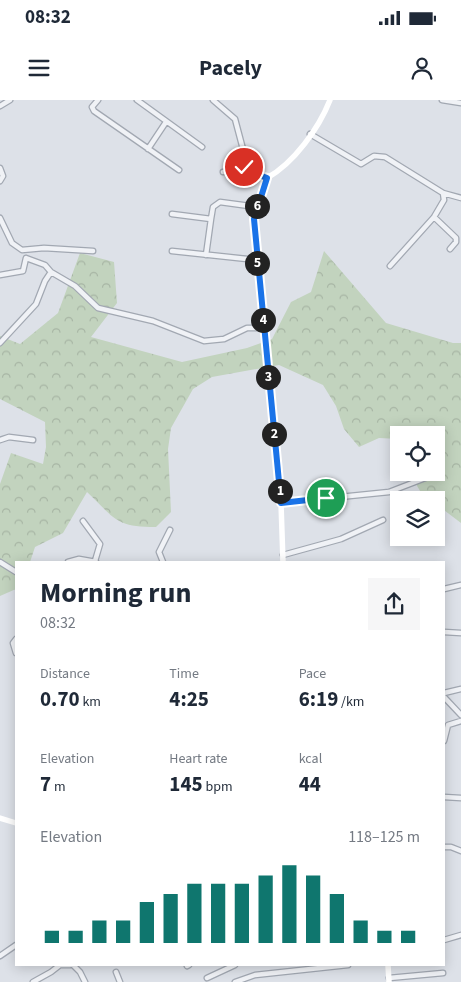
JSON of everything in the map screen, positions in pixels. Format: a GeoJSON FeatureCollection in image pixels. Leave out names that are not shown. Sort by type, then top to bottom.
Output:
{"type":"FeatureCollection","features":[{"type":"Feature","properties":{"kind":"main road"},"geometry":{"type":"LineString","coordinates":[[282,561],[281,503],[254,219],[267,178],[280,170],[319,123],[330,100]]}},
{"type":"Feature","properties":{"kind":"main road"},"geometry":{"type":"LineString","coordinates":[[0,818],[15,824]]}},
{"type":"Feature","properties":{"kind":"main road"},"geometry":{"type":"LineString","coordinates":[[388,966],[389,980]]}},
{"type":"Feature","properties":{"kind":"street"},"geometry":{"type":"LineString","coordinates":[[0,106],[10,100]]}},
{"type":"Feature","properties":{"kind":"street"},"geometry":{"type":"LineString","coordinates":[[98,100],[92,107],[94,111],[179,170]]}},
{"type":"Feature","properties":{"kind":"street"},"geometry":{"type":"LineString","coordinates":[[213,100],[235,119],[244,153],[244,169]]}},
{"type":"Feature","properties":{"kind":"street"},"geometry":{"type":"LineString","coordinates":[[442,100],[461,103]]}},
{"type":"Feature","properties":{"kind":"street"},"geometry":{"type":"LineString","coordinates":[[141,101],[166,122],[202,147]]}},
{"type":"Feature","properties":{"kind":"street"},"geometry":{"type":"LineString","coordinates":[[148,149],[166,122]]}},
{"type":"Feature","properties":{"kind":"street"},"geometry":{"type":"LineString","coordinates":[[310,134],[361,164],[374,156],[385,157],[443,193],[461,198]]}},
{"type":"Feature","properties":{"kind":"street"},"geometry":{"type":"LineString","coordinates":[[0,168],[3,176],[0,181]]}},
{"type":"Feature","properties":{"kind":"street"},"geometry":{"type":"LineString","coordinates":[[223,172],[244,169],[267,178]]}},
{"type":"Feature","properties":{"kind":"street"},"geometry":{"type":"LineString","coordinates":[[390,266],[434,217],[444,200],[443,193]]}},
{"type":"Feature","properties":{"kind":"street"},"geometry":{"type":"LineString","coordinates":[[206,255],[213,208],[220,202],[257,207]]}},
{"type":"Feature","properties":{"kind":"street"},"geometry":{"type":"LineString","coordinates":[[172,214],[211,219]]}},
{"type":"Feature","properties":{"kind":"street"},"geometry":{"type":"LineString","coordinates":[[434,217],[456,238],[456,242],[450,249]]}},
{"type":"Feature","properties":{"kind":"street"},"geometry":{"type":"LineString","coordinates":[[0,218],[6,234],[16,248],[22,250],[44,248],[93,251]]}},
{"type":"Feature","properties":{"kind":"street"},"geometry":{"type":"LineString","coordinates":[[2,238],[6,234]]}},
{"type":"Feature","properties":{"kind":"street"},"geometry":{"type":"LineString","coordinates":[[172,251],[257,260]]}},
{"type":"Feature","properties":{"kind":"street"},"geometry":{"type":"LineString","coordinates":[[0,275],[23,271],[26,258],[45,265],[51,272],[75,286],[98,308],[153,321],[204,341],[224,339],[247,328],[264,328]]}},
{"type":"Feature","properties":{"kind":"street"},"geometry":{"type":"LineString","coordinates":[[0,343],[33,308],[51,272]]}},
{"type":"Feature","properties":{"kind":"street"},"geometry":{"type":"LineString","coordinates":[[0,440],[9,437],[33,440]]}},
{"type":"Feature","properties":{"kind":"street"},"geometry":{"type":"LineString","coordinates":[[281,503],[389,492],[418,481]]}},
{"type":"Feature","properties":{"kind":"street"},"geometry":{"type":"LineString","coordinates":[[283,555],[341,539],[383,520]]}},
{"type":"Feature","properties":{"kind":"street"},"geometry":{"type":"LineString","coordinates":[[83,521],[100,544],[96,561]]}},
{"type":"Feature","properties":{"kind":"street"},"geometry":{"type":"LineString","coordinates":[[163,561],[159,552],[170,530]]}},
{"type":"Feature","properties":{"kind":"street"},"geometry":{"type":"LineString","coordinates":[[72,561],[79,559],[90,561]]}},
{"type":"Feature","properties":{"kind":"street"},"geometry":{"type":"LineString","coordinates":[[0,562],[15,571]]}},
{"type":"Feature","properties":{"kind":"street"},"geometry":{"type":"LineString","coordinates":[[445,590],[461,585]]}},
{"type":"Feature","properties":{"kind":"street"},"geometry":{"type":"LineString","coordinates":[[445,632],[461,633]]}},
{"type":"Feature","properties":{"kind":"street"},"geometry":{"type":"LineString","coordinates":[[445,693],[461,689]]}},
{"type":"Feature","properties":{"kind":"street"},"geometry":{"type":"LineString","coordinates":[[445,698],[461,715]]}},
{"type":"Feature","properties":{"kind":"street"},"geometry":{"type":"LineString","coordinates":[[445,737],[448,725],[461,720]]}},
{"type":"Feature","properties":{"kind":"street"},"geometry":{"type":"LineString","coordinates":[[445,797],[461,798]]}},
{"type":"Feature","properties":{"kind":"street"},"geometry":{"type":"LineString","coordinates":[[445,847],[452,847],[461,851]]}},
{"type":"Feature","properties":{"kind":"street"},"geometry":{"type":"LineString","coordinates":[[445,940],[461,935]]}},
{"type":"Feature","properties":{"kind":"street"},"geometry":{"type":"LineString","coordinates":[[0,956],[15,946]]}},
{"type":"Feature","properties":{"kind":"street"},"geometry":{"type":"LineString","coordinates":[[33,982],[52,972],[58,966]]}},
{"type":"Feature","properties":{"kind":"street"},"geometry":{"type":"LineString","coordinates":[[72,966],[80,972],[85,982]]}},
{"type":"Feature","properties":{"kind":"street"},"geometry":{"type":"LineString","coordinates":[[207,978],[233,966]]}},
{"type":"Feature","properties":{"kind":"street"},"geometry":{"type":"LineString","coordinates":[[235,982],[255,975],[339,966]]}},
{"type":"Feature","properties":{"kind":"street"},"geometry":{"type":"LineString","coordinates":[[116,972],[120,982]]}},
{"type":"Feature","properties":{"kind":"street"},"geometry":{"type":"LineString","coordinates":[[389,980],[443,973]]}},
{"type":"Feature","properties":{"kind":"green space"},"geometry":{"type":"Polygon","coordinates":[[[324,251],[386,323],[453,343],[461,343],[461,523],[445,511],[445,491],[420,491],[415,481],[445,481],[445,426],[390,426],[390,439],[379,438],[359,447],[344,429],[336,406],[323,385],[279,365],[212,377],[193,389],[171,428],[168,449],[171,512],[156,527],[142,527],[123,523],[110,514],[87,492],[63,533],[35,547],[30,561],[15,561],[15,589],[0,596],[0,484],[11,453],[43,464],[46,447],[45,422],[0,399],[0,336],[20,344],[58,313],[80,253],[114,262],[117,303],[91,337],[182,362],[247,348],[272,339],[291,302],[311,292],[324,251]]]}},
{"type":"Feature","properties":{"kind":"route"},"geometry":{"type":"LineString","coordinates":[[244,167],[246,170],[267,178],[254,219],[281,503],[326,498]]}}]}
